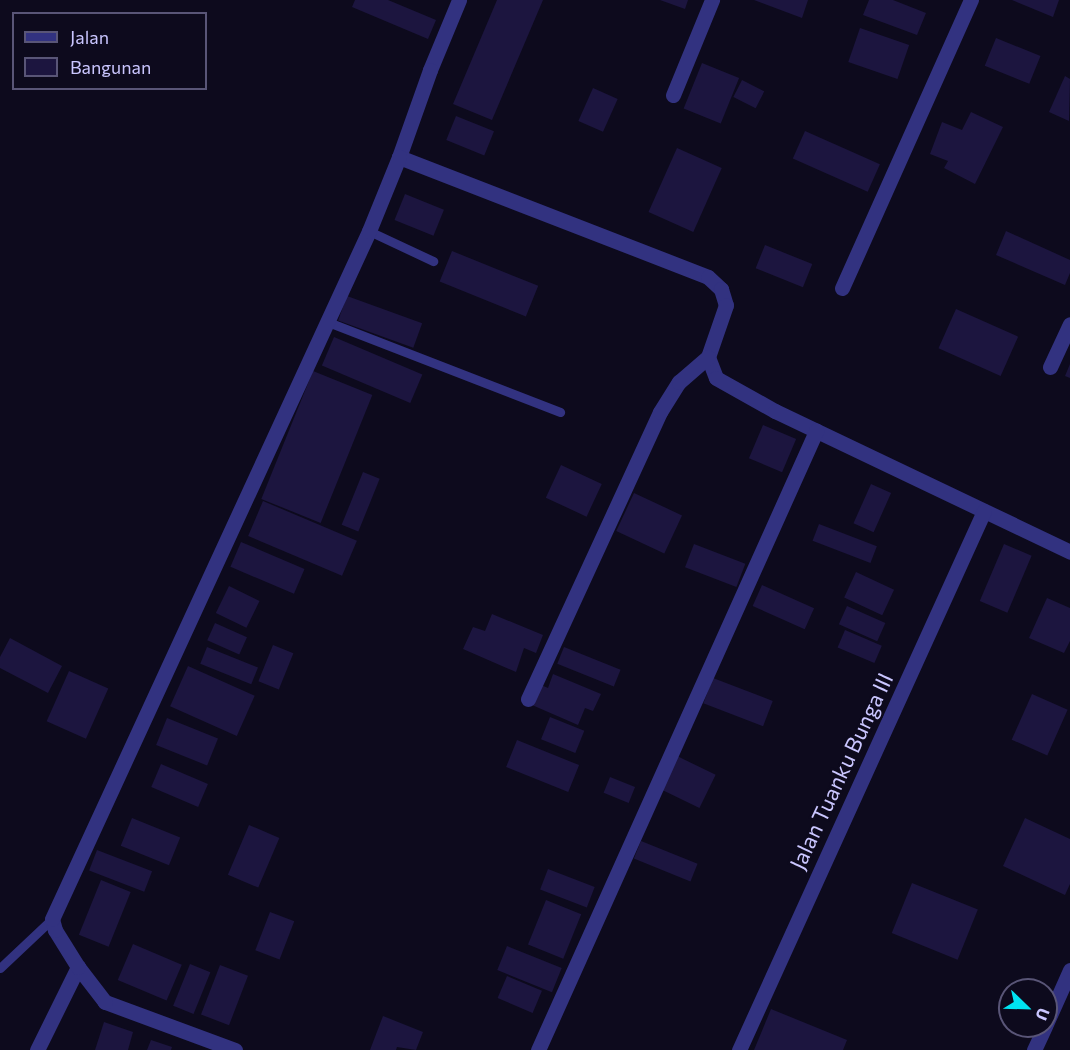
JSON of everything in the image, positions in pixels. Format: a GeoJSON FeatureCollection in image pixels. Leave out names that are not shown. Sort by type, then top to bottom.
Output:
{"type":"FeatureCollection","features":[{"type":"Feature","properties":{"kind":"street"},"geometry":{"type":"LineString","coordinates":[[235,1050],[110,1005],[98,995],[78,967],[55,930],[52,920],[369,231],[459,0]]}},
{"type":"Feature","properties":{"kind":"street"},"geometry":{"type":"LineString","coordinates":[[673,95],[712,0]]}},
{"type":"Feature","properties":{"kind":"street"},"geometry":{"type":"LineString","coordinates":[[842,288],[971,0]]}},
{"type":"Feature","properties":{"kind":"street"},"geometry":{"type":"LineString","coordinates":[[399,157],[708,277],[721,289],[726,305],[708,357],[679,382],[660,412],[528,699]]}},
{"type":"Feature","properties":{"kind":"street"},"geometry":{"type":"LineString","coordinates":[[1050,367],[1070,324]]}},
{"type":"Feature","properties":{"kind":"street"},"geometry":{"type":"LineString","coordinates":[[708,357],[713,375],[718,380],[816,431],[1070,552]]}},
{"type":"Feature","properties":{"kind":"street"},"geometry":{"type":"LineString","coordinates":[[538,1050],[816,431]]}},
{"type":"Feature","properties":{"kind":"street","name":"Jalan Tuanku Bunga III"},"geometry":{"type":"LineString","coordinates":[[739,1050],[984,511]]}},
{"type":"Feature","properties":{"kind":"street"},"geometry":{"type":"LineString","coordinates":[[37,1050],[78,967]]}},
{"type":"Feature","properties":{"kind":"street"},"geometry":{"type":"LineString","coordinates":[[1058,998],[1070,970]]}},
{"type":"Feature","properties":{"kind":"lane"},"geometry":{"type":"LineString","coordinates":[[369,231],[433,261]]}},
{"type":"Feature","properties":{"kind":"lane"},"geometry":{"type":"LineString","coordinates":[[328,322],[561,412]]}},
{"type":"Feature","properties":{"kind":"lane"},"geometry":{"type":"LineString","coordinates":[[0,968],[52,920]]}},
{"type":"Feature","properties":{"kind":"building"},"geometry":{"type":"Polygon","coordinates":[[[355,0],[388,0],[436,20],[428,39],[352,7],[355,0]]]}},
{"type":"Feature","properties":{"kind":"building"},"geometry":{"type":"Polygon","coordinates":[[[497,0],[543,0],[492,120],[453,104],[497,0]]]}},
{"type":"Feature","properties":{"kind":"building"},"geometry":{"type":"Polygon","coordinates":[[[660,0],[688,0],[685,9],[660,0]]]}},
{"type":"Feature","properties":{"kind":"building"},"geometry":{"type":"Polygon","coordinates":[[[754,0],[808,0],[802,18],[754,0]]]}},
{"type":"Feature","properties":{"kind":"building"},"geometry":{"type":"Polygon","coordinates":[[[869,0],[893,0],[926,13],[917,35],[863,15],[869,0]]]}},
{"type":"Feature","properties":{"kind":"building"},"geometry":{"type":"Polygon","coordinates":[[[1012,0],[1059,0],[1053,17],[1012,0]]]}},
{"type":"Feature","properties":{"kind":"building"},"geometry":{"type":"Polygon","coordinates":[[[860,28],[909,45],[897,79],[848,62],[860,28]]]}},
{"type":"Feature","properties":{"kind":"building"},"geometry":{"type":"Polygon","coordinates":[[[996,38],[1041,56],[1029,84],[985,66],[996,38]]]}},
{"type":"Feature","properties":{"kind":"building"},"geometry":{"type":"Polygon","coordinates":[[[702,63],[739,78],[721,123],[684,108],[702,63]]]}},
{"type":"Feature","properties":{"kind":"building"},"geometry":{"type":"Polygon","coordinates":[[[1065,76],[1070,79],[1069,121],[1049,112],[1065,76]]]}},
{"type":"Feature","properties":{"kind":"building"},"geometry":{"type":"Polygon","coordinates":[[[742,80],[764,91],[756,108],[733,97],[742,80]]]}},
{"type":"Feature","properties":{"kind":"building"},"geometry":{"type":"Polygon","coordinates":[[[593,88],[618,99],[603,132],[578,121],[593,88]]]}},
{"type":"Feature","properties":{"kind":"building"},"geometry":{"type":"Polygon","coordinates":[[[971,112],[1003,127],[975,184],[944,168],[948,161],[930,154],[942,122],[962,130],[971,112]]]}},
{"type":"Feature","properties":{"kind":"building"},"geometry":{"type":"Polygon","coordinates":[[[456,116],[494,131],[484,155],[446,140],[456,116]]]}},
{"type":"Feature","properties":{"kind":"building"},"geometry":{"type":"Polygon","coordinates":[[[805,131],[880,164],[868,192],[793,158],[805,131]]]}},
{"type":"Feature","properties":{"kind":"building"},"geometry":{"type":"Polygon","coordinates":[[[677,148],[722,168],[693,232],[649,212],[677,148]]]}},
{"type":"Feature","properties":{"kind":"building"},"geometry":{"type":"Polygon","coordinates":[[[405,194],[444,210],[433,236],[395,220],[405,194]]]}},
{"type":"Feature","properties":{"kind":"building"},"geometry":{"type":"Polygon","coordinates":[[[1006,231],[1070,260],[1070,273],[1065,285],[996,255],[1006,231]]]}},
{"type":"Feature","properties":{"kind":"building"},"geometry":{"type":"Polygon","coordinates":[[[765,245],[812,264],[803,287],[756,268],[765,245]]]}},
{"type":"Feature","properties":{"kind":"building"},"geometry":{"type":"Polygon","coordinates":[[[452,251],[538,286],[526,316],[440,282],[452,251]]]}},
{"type":"Feature","properties":{"kind":"building"},"geometry":{"type":"Polygon","coordinates":[[[347,296],[422,323],[413,348],[338,320],[347,296]]]}},
{"type":"Feature","properties":{"kind":"building"},"geometry":{"type":"Polygon","coordinates":[[[956,309],[1018,337],[1001,376],[939,348],[956,309]]]}},
{"type":"Feature","properties":{"kind":"building"},"geometry":{"type":"Polygon","coordinates":[[[334,337],[422,375],[410,403],[322,366],[334,337]]]}},
{"type":"Feature","properties":{"kind":"building"},"geometry":{"type":"Polygon","coordinates":[[[1070,364],[1070,378],[1065,376],[1070,364]]]}},
{"type":"Feature","properties":{"kind":"building"},"geometry":{"type":"Polygon","coordinates":[[[313,371],[372,395],[321,523],[261,499],[313,371]]]}},
{"type":"Feature","properties":{"kind":"building"},"geometry":{"type":"Polygon","coordinates":[[[763,425],[796,439],[782,472],[749,458],[763,425]]]}},
{"type":"Feature","properties":{"kind":"building"},"geometry":{"type":"Polygon","coordinates":[[[561,465],[602,484],[587,517],[546,498],[561,465]]]}},
{"type":"Feature","properties":{"kind":"building"},"geometry":{"type":"Polygon","coordinates":[[[363,472],[380,479],[358,532],[342,525],[363,472]]]}},
{"type":"Feature","properties":{"kind":"building"},"geometry":{"type":"Polygon","coordinates":[[[871,484],[891,493],[874,532],[854,523],[871,484]]]}},
{"type":"Feature","properties":{"kind":"building"},"geometry":{"type":"Polygon","coordinates":[[[634,493],[682,515],[664,553],[616,531],[634,493]]]}},
{"type":"Feature","properties":{"kind":"building"},"geometry":{"type":"Polygon","coordinates":[[[263,501],[357,541],[342,576],[248,536],[263,501]]]}},
{"type":"Feature","properties":{"kind":"building"},"geometry":{"type":"Polygon","coordinates":[[[819,524],[877,546],[870,563],[813,541],[819,524]]]}},
{"type":"Feature","properties":{"kind":"building"},"geometry":{"type":"Polygon","coordinates":[[[241,542],[305,569],[294,594],[230,567],[241,542]]]}},
{"type":"Feature","properties":{"kind":"building"},"geometry":{"type":"Polygon","coordinates":[[[694,544],[745,564],[736,587],[685,567],[694,544]]]}},
{"type":"Feature","properties":{"kind":"building"},"geometry":{"type":"Polygon","coordinates":[[[1004,544],[1032,556],[1007,613],[980,601],[1004,544]]]}},
{"type":"Feature","properties":{"kind":"building"},"geometry":{"type":"Polygon","coordinates":[[[856,572],[894,590],[882,615],[844,597],[856,572]]]}},
{"type":"Feature","properties":{"kind":"building"},"geometry":{"type":"Polygon","coordinates":[[[762,585],[814,608],[805,629],[753,606],[762,585]]]}},
{"type":"Feature","properties":{"kind":"building"},"geometry":{"type":"Polygon","coordinates":[[[229,586],[260,601],[246,628],[216,613],[229,586]]]}},
{"type":"Feature","properties":{"kind":"building"},"geometry":{"type":"Polygon","coordinates":[[[1047,598],[1070,608],[1070,641],[1064,653],[1029,638],[1047,598]]]}},
{"type":"Feature","properties":{"kind":"building"},"geometry":{"type":"Polygon","coordinates":[[[847,606],[885,623],[877,641],[839,624],[847,606]]]}},
{"type":"Feature","properties":{"kind":"building"},"geometry":{"type":"Polygon","coordinates":[[[492,614],[543,635],[536,653],[524,648],[516,672],[463,649],[473,627],[485,631],[492,614]]]}},
{"type":"Feature","properties":{"kind":"building"},"geometry":{"type":"Polygon","coordinates":[[[215,623],[247,637],[239,655],[207,640],[215,623]]]}},
{"type":"Feature","properties":{"kind":"building"},"geometry":{"type":"Polygon","coordinates":[[[845,630],[882,646],[874,663],[838,647],[845,630]]]}},
{"type":"Feature","properties":{"kind":"building"},"geometry":{"type":"Polygon","coordinates":[[[10,638],[62,666],[48,693],[0,668],[0,657],[10,638]]]}},
{"type":"Feature","properties":{"kind":"building"},"geometry":{"type":"Polygon","coordinates":[[[273,645],[293,653],[279,689],[258,681],[273,645]]]}},
{"type":"Feature","properties":{"kind":"building"},"geometry":{"type":"Polygon","coordinates":[[[207,647],[258,668],[251,684],[200,664],[207,647]]]}},
{"type":"Feature","properties":{"kind":"building"},"geometry":{"type":"Polygon","coordinates":[[[564,647],[621,670],[614,687],[557,664],[564,647]]]}},
{"type":"Feature","properties":{"kind":"building"},"geometry":{"type":"Polygon","coordinates":[[[188,666],[255,696],[237,736],[170,706],[188,666]]]}},
{"type":"Feature","properties":{"kind":"building"},"geometry":{"type":"Polygon","coordinates":[[[69,671],[108,688],[86,739],[47,721],[69,671]]]}},
{"type":"Feature","properties":{"kind":"building"},"geometry":{"type":"Polygon","coordinates":[[[553,674],[601,694],[593,711],[585,708],[578,725],[532,705],[541,685],[548,688],[553,674]]]}},
{"type":"Feature","properties":{"kind":"building"},"geometry":{"type":"Polygon","coordinates":[[[713,678],[773,701],[763,726],[703,703],[713,678]]]}},
{"type":"Feature","properties":{"kind":"building"},"geometry":{"type":"Polygon","coordinates":[[[1032,694],[1068,710],[1047,756],[1012,740],[1032,694]]]}},
{"type":"Feature","properties":{"kind":"building"},"geometry":{"type":"Polygon","coordinates":[[[550,717],[584,731],[575,753],[541,739],[550,717]]]}},
{"type":"Feature","properties":{"kind":"building"},"geometry":{"type":"Polygon","coordinates":[[[167,718],[218,739],[207,765],[156,745],[167,718]]]}},
{"type":"Feature","properties":{"kind":"building"},"geometry":{"type":"Polygon","coordinates":[[[517,740],[579,765],[568,792],[506,767],[517,740]]]}},
{"type":"Feature","properties":{"kind":"building"},"geometry":{"type":"Polygon","coordinates":[[[677,756],[716,775],[699,808],[661,789],[677,756]]]}},
{"type":"Feature","properties":{"kind":"building"},"geometry":{"type":"Polygon","coordinates":[[[161,764],[208,784],[198,807],[151,787],[161,764]]]}},
{"type":"Feature","properties":{"kind":"building"},"geometry":{"type":"Polygon","coordinates":[[[610,777],[635,787],[629,803],[604,793],[610,777]]]}},
{"type":"Feature","properties":{"kind":"building"},"geometry":{"type":"Polygon","coordinates":[[[132,818],[180,837],[169,865],[121,846],[132,818]]]}},
{"type":"Feature","properties":{"kind":"building"},"geometry":{"type":"Polygon","coordinates":[[[1025,818],[1070,839],[1070,884],[1065,895],[1003,866],[1025,818]]]}},
{"type":"Feature","properties":{"kind":"building"},"geometry":{"type":"Polygon","coordinates":[[[249,825],[279,838],[258,888],[228,875],[249,825]]]}},
{"type":"Feature","properties":{"kind":"building"},"geometry":{"type":"Polygon","coordinates":[[[641,841],[698,864],[690,881],[634,859],[641,841]]]}},
{"type":"Feature","properties":{"kind":"building"},"geometry":{"type":"Polygon","coordinates":[[[97,850],[152,871],[144,892],[89,871],[97,850]]]}},
{"type":"Feature","properties":{"kind":"building"},"geometry":{"type":"Polygon","coordinates":[[[548,869],[595,887],[587,907],[540,890],[548,869]]]}},
{"type":"Feature","properties":{"kind":"building"},"geometry":{"type":"Polygon","coordinates":[[[101,880],[131,892],[109,947],[79,935],[101,880]]]}},
{"type":"Feature","properties":{"kind":"building"},"geometry":{"type":"Polygon","coordinates":[[[912,883],[978,910],[958,960],[892,933],[912,883]]]}},
{"type":"Feature","properties":{"kind":"building"},"geometry":{"type":"Polygon","coordinates":[[[546,900],[581,914],[563,959],[528,945],[546,900]]]}},
{"type":"Feature","properties":{"kind":"building"},"geometry":{"type":"Polygon","coordinates":[[[270,912],[294,921],[280,960],[255,950],[270,912]]]}},
{"type":"Feature","properties":{"kind":"building"},"geometry":{"type":"Polygon","coordinates":[[[133,944],[182,965],[167,1001],[118,980],[133,944]]]}},
{"type":"Feature","properties":{"kind":"building"},"geometry":{"type":"Polygon","coordinates":[[[507,946],[562,968],[552,992],[497,970],[507,946]]]}},
{"type":"Feature","properties":{"kind":"building"},"geometry":{"type":"Polygon","coordinates":[[[190,964],[210,972],[194,1014],[173,1006],[190,964]]]}},
{"type":"Feature","properties":{"kind":"building"},"geometry":{"type":"Polygon","coordinates":[[[220,965],[248,976],[229,1025],[201,1014],[220,965]]]}},
{"type":"Feature","properties":{"kind":"building"},"geometry":{"type":"Polygon","coordinates":[[[507,976],[542,991],[533,1013],[498,998],[507,976]]]}},
{"type":"Feature","properties":{"kind":"building"},"geometry":{"type":"Polygon","coordinates":[[[771,1009],[847,1040],[843,1050],[754,1050],[771,1009]]]}},
{"type":"Feature","properties":{"kind":"building"},"geometry":{"type":"Polygon","coordinates":[[[383,1016],[423,1032],[416,1050],[397,1047],[396,1050],[370,1050],[383,1016]]]}},
{"type":"Feature","properties":{"kind":"building"},"geometry":{"type":"Polygon","coordinates":[[[104,1022],[133,1032],[128,1050],[95,1050],[104,1022]]]}},
{"type":"Feature","properties":{"kind":"building"},"geometry":{"type":"Polygon","coordinates":[[[151,1040],[172,1047],[171,1050],[147,1050],[151,1040]]]}}]}
